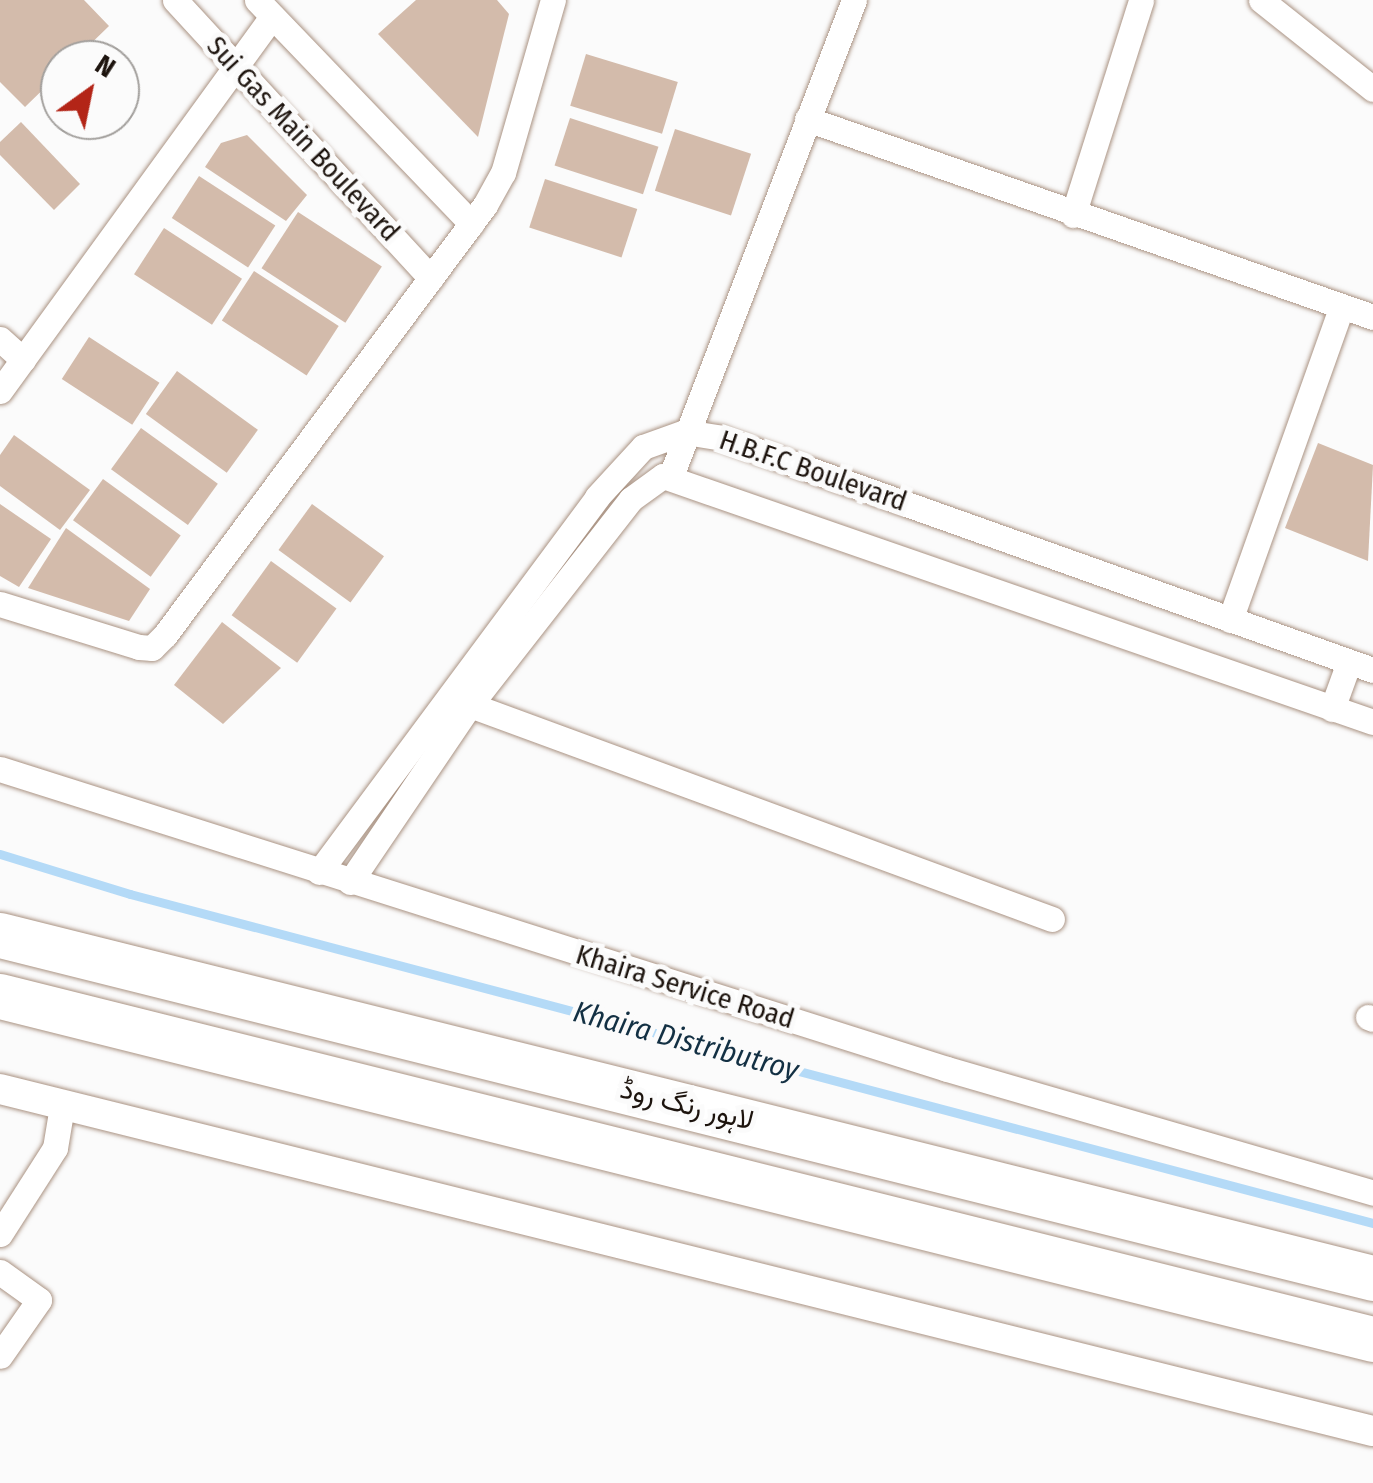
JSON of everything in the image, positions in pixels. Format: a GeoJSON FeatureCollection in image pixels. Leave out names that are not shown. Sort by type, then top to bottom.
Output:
{"type":"FeatureCollection","features":[{"type":"Feature","properties":{"kind":"highway","name":"لاہور رنگ روڈ"},"geometry":{"type":"LineString","coordinates":[[0,935],[1373,1278]]}},
{"type":"Feature","properties":{"kind":"highway"},"geometry":{"type":"LineString","coordinates":[[0,996],[1373,1338]]}},
{"type":"Feature","properties":{"kind":"street","name":"Sui Gas Main Boulevard"},"geometry":{"type":"LineString","coordinates":[[175,0],[431,278]]}},
{"type":"Feature","properties":{"kind":"street"},"geometry":{"type":"LineString","coordinates":[[0,604],[152,648],[472,224],[503,173],[553,0]]}},
{"type":"Feature","properties":{"kind":"street"},"geometry":{"type":"LineString","coordinates":[[350,882],[470,705],[631,499],[654,480],[671,476],[854,0]]}},
{"type":"Feature","properties":{"kind":"street"},"geometry":{"type":"LineString","coordinates":[[1073,216],[1141,0]]}},
{"type":"Feature","properties":{"kind":"street"},"geometry":{"type":"LineString","coordinates":[[1260,0],[1373,89]]}},
{"type":"Feature","properties":{"kind":"street"},"geometry":{"type":"LineString","coordinates":[[0,392],[234,63],[264,8],[472,224]]}},
{"type":"Feature","properties":{"kind":"street"},"geometry":{"type":"LineString","coordinates":[[807,119],[1073,216],[1373,317]]}},
{"type":"Feature","properties":{"kind":"street"},"geometry":{"type":"LineString","coordinates":[[1230,620],[1340,308]]}},
{"type":"Feature","properties":{"kind":"street"},"geometry":{"type":"LineString","coordinates":[[0,340],[23,360]]}},
{"type":"Feature","properties":{"kind":"street","name":"H.B.F.C Boulevard"},"geometry":{"type":"LineString","coordinates":[[319,872],[597,497],[643,447],[685,432],[721,438],[1361,666]]}},
{"type":"Feature","properties":{"kind":"street","name":"H.B.F.C Boulevard"},"geometry":{"type":"LineString","coordinates":[[671,476],[1373,722]]}},
{"type":"Feature","properties":{"kind":"street"},"geometry":{"type":"LineString","coordinates":[[1332,709],[1361,666]]}},
{"type":"Feature","properties":{"kind":"street"},"geometry":{"type":"LineString","coordinates":[[470,705],[1052,918]]}},
{"type":"Feature","properties":{"kind":"street","name":"Khaira Service Road"},"geometry":{"type":"LineString","coordinates":[[0,769],[947,1069],[1373,1193]]}},
{"type":"Feature","properties":{"kind":"street"},"geometry":{"type":"LineString","coordinates":[[0,1089],[1373,1431]]}},
{"type":"Feature","properties":{"kind":"street"},"geometry":{"type":"LineString","coordinates":[[0,1234],[55,1148],[62,1106]]}},
{"type":"Feature","properties":{"kind":"street"},"geometry":{"type":"LineString","coordinates":[[0,1272],[39,1300],[0,1356]]}},
{"type":"Feature","properties":{"kind":"building"},"geometry":{"type":"Polygon","coordinates":[[[0,0],[84,0],[109,26],[95,40],[40,40],[40,92],[25,107],[0,82],[0,0]]]}},
{"type":"Feature","properties":{"kind":"building"},"geometry":{"type":"Polygon","coordinates":[[[416,0],[497,0],[509,14],[478,137],[378,34],[416,0]]]}},
{"type":"Feature","properties":{"kind":"building"},"geometry":{"type":"Polygon","coordinates":[[[586,54],[678,82],[662,134],[570,106],[586,54]]]}},
{"type":"Feature","properties":{"kind":"building"},"geometry":{"type":"Polygon","coordinates":[[[570,118],[658,147],[643,194],[555,166],[570,118]]]}},
{"type":"Feature","properties":{"kind":"building"},"geometry":{"type":"Polygon","coordinates":[[[21,122],[80,184],[54,210],[0,155],[0,142],[21,122]]]}},
{"type":"Feature","properties":{"kind":"building"},"geometry":{"type":"Polygon","coordinates":[[[675,129],[751,154],[731,216],[655,191],[675,129]]]}},
{"type":"Feature","properties":{"kind":"building"},"geometry":{"type":"Polygon","coordinates":[[[247,135],[307,195],[286,221],[205,167],[221,143],[247,135]]]}},
{"type":"Feature","properties":{"kind":"building"},"geometry":{"type":"Polygon","coordinates":[[[199,176],[275,226],[248,267],[172,218],[199,176]]]}},
{"type":"Feature","properties":{"kind":"building"},"geometry":{"type":"Polygon","coordinates":[[[545,179],[637,209],[621,257],[529,228],[545,179]]]}},
{"type":"Feature","properties":{"kind":"building"},"geometry":{"type":"Polygon","coordinates":[[[298,212],[382,266],[345,323],[262,268],[298,212]]]}},
{"type":"Feature","properties":{"kind":"building"},"geometry":{"type":"Polygon","coordinates":[[[164,228],[242,279],[212,325],[134,274],[164,228]]]}},
{"type":"Feature","properties":{"kind":"building"},"geometry":{"type":"Polygon","coordinates":[[[254,271],[339,326],[307,375],[222,320],[254,271]]]}},
{"type":"Feature","properties":{"kind":"building"},"geometry":{"type":"Polygon","coordinates":[[[89,337],[159,383],[132,425],[62,379],[89,337]]]}},
{"type":"Feature","properties":{"kind":"building"},"geometry":{"type":"Polygon","coordinates":[[[177,371],[258,430],[227,473],[146,414],[177,371]]]}},
{"type":"Feature","properties":{"kind":"building"},"geometry":{"type":"Polygon","coordinates":[[[141,428],[218,484],[188,525],[111,469],[141,428]]]}},
{"type":"Feature","properties":{"kind":"building"},"geometry":{"type":"Polygon","coordinates":[[[14,435],[90,490],[60,530],[0,486],[0,455],[14,435]]]}},
{"type":"Feature","properties":{"kind":"building"},"geometry":{"type":"Polygon","coordinates":[[[1318,443],[1373,465],[1368,561],[1285,528],[1318,443]]]}},
{"type":"Feature","properties":{"kind":"building"},"geometry":{"type":"Polygon","coordinates":[[[103,479],[181,535],[151,577],[73,520],[103,479]]]}},
{"type":"Feature","properties":{"kind":"building"},"geometry":{"type":"Polygon","coordinates":[[[0,504],[51,539],[19,587],[0,576],[0,504]]]}},
{"type":"Feature","properties":{"kind":"building"},"geometry":{"type":"Polygon","coordinates":[[[312,504],[384,556],[350,602],[278,550],[312,504]]]}},
{"type":"Feature","properties":{"kind":"building"},"geometry":{"type":"Polygon","coordinates":[[[66,528],[150,589],[129,621],[28,588],[66,528]]]}},
{"type":"Feature","properties":{"kind":"building"},"geometry":{"type":"Polygon","coordinates":[[[271,561],[337,609],[297,663],[232,615],[271,561]]]}},
{"type":"Feature","properties":{"kind":"building"},"geometry":{"type":"Polygon","coordinates":[[[222,622],[281,668],[223,724],[174,685],[222,622]]]}},
{"type":"Feature","properties":{"kind":"waterway","name":"Khaira Distributroy"},"geometry":{"type":"LineString","coordinates":[[0,854],[130,894],[1373,1223]]}}]}
